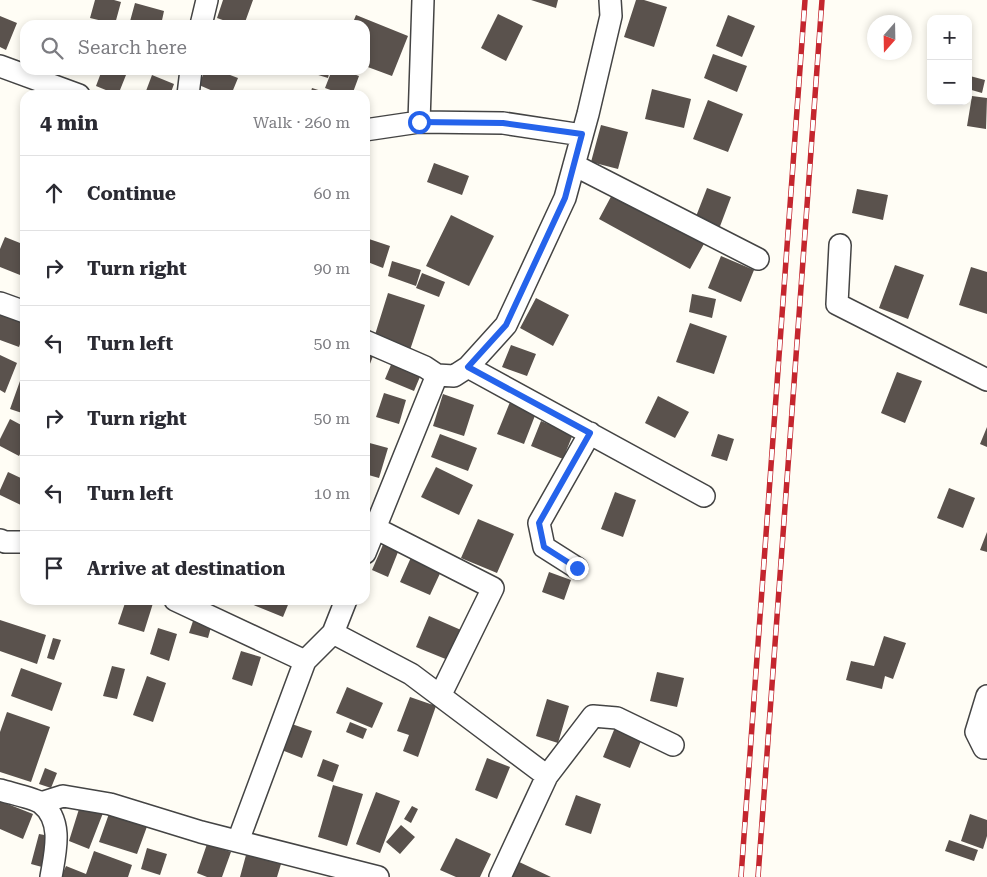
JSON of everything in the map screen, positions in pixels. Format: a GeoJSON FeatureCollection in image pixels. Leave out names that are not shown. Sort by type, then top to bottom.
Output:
{"type":"FeatureCollection","features":[{"type":"Feature","properties":{"kind":"street"},"geometry":{"type":"LineString","coordinates":[[202,20],[207,0]]}},
{"type":"Feature","properties":{"kind":"street"},"geometry":{"type":"LineString","coordinates":[[419,122],[423,0]]}},
{"type":"Feature","properties":{"kind":"street"},"geometry":{"type":"LineString","coordinates":[[370,343],[424,367],[437,375],[454,376],[468,367],[506,325],[565,198],[611,16],[610,0]]}},
{"type":"Feature","properties":{"kind":"street"},"geometry":{"type":"LineString","coordinates":[[0,66],[20,73]]}},
{"type":"Feature","properties":{"kind":"street"},"geometry":{"type":"LineString","coordinates":[[25,75],[65,90]]}},
{"type":"Feature","properties":{"kind":"street"},"geometry":{"type":"LineString","coordinates":[[370,129],[419,122],[503,123],[582,134]]}},
{"type":"Feature","properties":{"kind":"street"},"geometry":{"type":"LineString","coordinates":[[574,165],[758,258]]}},
{"type":"Feature","properties":{"kind":"street"},"geometry":{"type":"LineString","coordinates":[[840,245],[837,304],[987,380]]}},
{"type":"Feature","properties":{"kind":"street"},"geometry":{"type":"LineString","coordinates":[[0,303],[20,310]]}},
{"type":"Feature","properties":{"kind":"street"},"geometry":{"type":"LineString","coordinates":[[468,367],[704,496]]}},
{"type":"Feature","properties":{"kind":"street"},"geometry":{"type":"LineString","coordinates":[[370,540],[437,375]]}},
{"type":"Feature","properties":{"kind":"street"},"geometry":{"type":"LineString","coordinates":[[577,568],[544,547],[539,523],[590,433]]}},
{"type":"Feature","properties":{"kind":"street"},"geometry":{"type":"LineString","coordinates":[[375,528],[493,588],[440,696]]}},
{"type":"Feature","properties":{"kind":"street"},"geometry":{"type":"LineString","coordinates":[[186,605],[305,661]]}},
{"type":"Feature","properties":{"kind":"street"},"geometry":{"type":"LineString","coordinates":[[238,841],[305,661],[333,633],[344,605]]}},
{"type":"Feature","properties":{"kind":"street"},"geometry":{"type":"LineString","coordinates":[[333,633],[411,674],[547,776]]}},
{"type":"Feature","properties":{"kind":"street"},"geometry":{"type":"LineString","coordinates":[[987,696],[976,732],[984,748],[987,748]]}},
{"type":"Feature","properties":{"kind":"street"},"geometry":{"type":"LineString","coordinates":[[500,877],[547,776],[593,716],[617,718],[673,745]]}},
{"type":"Feature","properties":{"kind":"street"},"geometry":{"type":"LineString","coordinates":[[0,790],[40,803],[52,816],[57,829],[51,877]]}},
{"type":"Feature","properties":{"kind":"street"},"geometry":{"type":"LineString","coordinates":[[40,803],[63,796],[110,804],[160,821],[329,866],[378,877]]}},
{"type":"Feature","properties":{"kind":"building"},"geometry":{"type":"Polygon","coordinates":[[[95,0],[121,2],[116,20],[90,18],[95,0]]]}},
{"type":"Feature","properties":{"kind":"building"},"geometry":{"type":"Polygon","coordinates":[[[223,0],[253,0],[246,20],[223,20],[217,18],[223,0]]]}},
{"type":"Feature","properties":{"kind":"building"},"geometry":{"type":"Polygon","coordinates":[[[531,0],[558,0],[556,8],[531,0]]]}},
{"type":"Feature","properties":{"kind":"building"},"geometry":{"type":"Polygon","coordinates":[[[636,0],[644,0],[667,7],[654,47],[624,37],[636,0]]]}},
{"type":"Feature","properties":{"kind":"building"},"geometry":{"type":"Polygon","coordinates":[[[135,3],[164,11],[162,20],[130,20],[135,3]]]}},
{"type":"Feature","properties":{"kind":"building"},"geometry":{"type":"Polygon","coordinates":[[[498,14],[523,26],[506,61],[481,48],[498,14]]]}},
{"type":"Feature","properties":{"kind":"building"},"geometry":{"type":"Polygon","coordinates":[[[356,15],[368,20],[354,20],[356,15]]]}},
{"type":"Feature","properties":{"kind":"building"},"geometry":{"type":"Polygon","coordinates":[[[728,15],[755,26],[742,57],[716,46],[728,15]]]}},
{"type":"Feature","properties":{"kind":"building"},"geometry":{"type":"Polygon","coordinates":[[[0,16],[17,23],[6,50],[0,47],[0,16]]]}},
{"type":"Feature","properties":{"kind":"building"},"geometry":{"type":"Polygon","coordinates":[[[370,21],[408,36],[392,76],[370,68],[370,21]]]}},
{"type":"Feature","properties":{"kind":"building"},"geometry":{"type":"Polygon","coordinates":[[[713,54],[747,66],[737,92],[704,78],[713,54]]]}},
{"type":"Feature","properties":{"kind":"building"},"geometry":{"type":"Polygon","coordinates":[[[100,75],[126,75],[120,90],[106,90],[96,86],[100,75]]]}},
{"type":"Feature","properties":{"kind":"building"},"geometry":{"type":"Polygon","coordinates":[[[152,75],[174,84],[172,90],[146,90],[152,75]]]}},
{"type":"Feature","properties":{"kind":"building"},"geometry":{"type":"Polygon","coordinates":[[[203,75],[230,75],[238,78],[233,90],[210,90],[199,85],[203,75]]]}},
{"type":"Feature","properties":{"kind":"building"},"geometry":{"type":"Polygon","coordinates":[[[318,75],[329,75],[328,78],[318,75]]]}},
{"type":"Feature","properties":{"kind":"building"},"geometry":{"type":"Polygon","coordinates":[[[330,75],[359,76],[354,90],[330,90],[325,88],[330,75]]]}},
{"type":"Feature","properties":{"kind":"building"},"geometry":{"type":"Polygon","coordinates":[[[972,77],[985,80],[982,93],[972,90],[972,77]]]}},
{"type":"Feature","properties":{"kind":"building"},"geometry":{"type":"Polygon","coordinates":[[[652,89],[691,99],[684,128],[645,119],[652,89]]]}},
{"type":"Feature","properties":{"kind":"building"},"geometry":{"type":"Polygon","coordinates":[[[972,96],[987,98],[986,129],[967,126],[972,96]]]}},
{"type":"Feature","properties":{"kind":"building"},"geometry":{"type":"Polygon","coordinates":[[[708,100],[743,114],[728,152],[693,139],[708,100]]]}},
{"type":"Feature","properties":{"kind":"building"},"geometry":{"type":"Polygon","coordinates":[[[601,125],[628,132],[618,169],[591,162],[601,125]]]}},
{"type":"Feature","properties":{"kind":"building"},"geometry":{"type":"Polygon","coordinates":[[[434,163],[469,176],[462,195],[427,182],[434,163]]]}},
{"type":"Feature","properties":{"kind":"building"},"geometry":{"type":"Polygon","coordinates":[[[707,188],[731,197],[719,229],[695,219],[707,188]]]}},
{"type":"Feature","properties":{"kind":"building"},"geometry":{"type":"Polygon","coordinates":[[[857,189],[888,195],[883,220],[852,213],[857,189]]]}},
{"type":"Feature","properties":{"kind":"building"},"geometry":{"type":"Polygon","coordinates":[[[614,191],[705,242],[690,269],[599,219],[614,191]]]}},
{"type":"Feature","properties":{"kind":"building"},"geometry":{"type":"Polygon","coordinates":[[[451,215],[494,236],[469,286],[426,266],[451,215]]]}},
{"type":"Feature","properties":{"kind":"building"},"geometry":{"type":"Polygon","coordinates":[[[5,237],[20,243],[20,275],[0,267],[0,249],[5,237]]]}},
{"type":"Feature","properties":{"kind":"building"},"geometry":{"type":"Polygon","coordinates":[[[370,239],[390,246],[383,268],[370,263],[370,239]]]}},
{"type":"Feature","properties":{"kind":"building"},"geometry":{"type":"Polygon","coordinates":[[[721,256],[754,270],[741,302],[708,288],[721,256]]]}},
{"type":"Feature","properties":{"kind":"building"},"geometry":{"type":"Polygon","coordinates":[[[392,261],[421,270],[416,286],[388,276],[392,261]]]}},
{"type":"Feature","properties":{"kind":"building"},"geometry":{"type":"Polygon","coordinates":[[[895,265],[924,275],[908,319],[879,308],[895,265]]]}},
{"type":"Feature","properties":{"kind":"building"},"geometry":{"type":"Polygon","coordinates":[[[971,267],[987,272],[987,314],[959,305],[971,267]]]}},
{"type":"Feature","properties":{"kind":"building"},"geometry":{"type":"Polygon","coordinates":[[[422,273],[445,282],[439,297],[416,288],[422,273]]]}},
{"type":"Feature","properties":{"kind":"building"},"geometry":{"type":"Polygon","coordinates":[[[388,293],[425,305],[410,350],[374,338],[388,293]]]}},
{"type":"Feature","properties":{"kind":"building"},"geometry":{"type":"Polygon","coordinates":[[[692,294],[716,299],[712,318],[689,312],[692,294]]]}},
{"type":"Feature","properties":{"kind":"building"},"geometry":{"type":"Polygon","coordinates":[[[536,298],[569,315],[553,346],[520,328],[536,298]]]}},
{"type":"Feature","properties":{"kind":"building"},"geometry":{"type":"Polygon","coordinates":[[[2,311],[20,317],[19,347],[0,340],[0,315],[2,311]]]}},
{"type":"Feature","properties":{"kind":"building"},"geometry":{"type":"Polygon","coordinates":[[[690,323],[727,336],[714,374],[676,362],[690,323]]]}},
{"type":"Feature","properties":{"kind":"building"},"geometry":{"type":"Polygon","coordinates":[[[511,345],[536,354],[527,376],[502,367],[511,345]]]}},
{"type":"Feature","properties":{"kind":"building"},"geometry":{"type":"Polygon","coordinates":[[[0,355],[17,363],[5,393],[0,390],[0,355]]]}},
{"type":"Feature","properties":{"kind":"building"},"geometry":{"type":"Polygon","coordinates":[[[393,360],[422,372],[414,391],[385,379],[393,360]]]}},
{"type":"Feature","properties":{"kind":"building"},"geometry":{"type":"Polygon","coordinates":[[[897,372],[922,381],[905,423],[881,413],[897,372]]]}},
{"type":"Feature","properties":{"kind":"building"},"geometry":{"type":"Polygon","coordinates":[[[20,381],[20,412],[10,409],[20,381]]]}},
{"type":"Feature","properties":{"kind":"building"},"geometry":{"type":"Polygon","coordinates":[[[384,393],[406,400],[399,424],[376,417],[384,393]]]}},
{"type":"Feature","properties":{"kind":"building"},"geometry":{"type":"Polygon","coordinates":[[[443,394],[474,405],[464,436],[433,426],[443,394]]]}},
{"type":"Feature","properties":{"kind":"building"},"geometry":{"type":"Polygon","coordinates":[[[658,396],[689,412],[675,438],[645,423],[658,396]]]}},
{"type":"Feature","properties":{"kind":"building"},"geometry":{"type":"Polygon","coordinates":[[[510,402],[536,413],[524,444],[497,434],[510,402]]]}},
{"type":"Feature","properties":{"kind":"building"},"geometry":{"type":"Polygon","coordinates":[[[10,419],[20,424],[19,456],[0,446],[0,439],[10,419]]]}},
{"type":"Feature","properties":{"kind":"building"},"geometry":{"type":"Polygon","coordinates":[[[541,421],[573,434],[563,459],[531,446],[541,421]]]}},
{"type":"Feature","properties":{"kind":"building"},"geometry":{"type":"Polygon","coordinates":[[[987,427],[987,447],[980,444],[987,427]]]}},
{"type":"Feature","properties":{"kind":"building"},"geometry":{"type":"Polygon","coordinates":[[[440,434],[477,448],[468,471],[431,457],[440,434]]]}},
{"type":"Feature","properties":{"kind":"building"},"geometry":{"type":"Polygon","coordinates":[[[718,434],[734,439],[727,461],[711,456],[718,434]]]}},
{"type":"Feature","properties":{"kind":"building"},"geometry":{"type":"Polygon","coordinates":[[[370,443],[388,448],[379,478],[370,475],[370,443]]]}},
{"type":"Feature","properties":{"kind":"building"},"geometry":{"type":"Polygon","coordinates":[[[436,467],[473,485],[459,515],[421,497],[436,467]]]}},
{"type":"Feature","properties":{"kind":"building"},"geometry":{"type":"Polygon","coordinates":[[[8,472],[20,478],[20,505],[0,495],[0,490],[8,472]]]}},
{"type":"Feature","properties":{"kind":"building"},"geometry":{"type":"Polygon","coordinates":[[[949,488],[975,498],[963,528],[937,518],[949,488]]]}},
{"type":"Feature","properties":{"kind":"building"},"geometry":{"type":"Polygon","coordinates":[[[615,492],[636,500],[623,537],[601,529],[615,492]]]}},
{"type":"Feature","properties":{"kind":"building"},"geometry":{"type":"Polygon","coordinates":[[[478,519],[514,534],[497,573],[461,558],[478,519]]]}},
{"type":"Feature","properties":{"kind":"building"},"geometry":{"type":"Polygon","coordinates":[[[987,532],[987,552],[980,550],[987,532]]]}},
{"type":"Feature","properties":{"kind":"building"},"geometry":{"type":"Polygon","coordinates":[[[385,540],[400,547],[388,577],[372,570],[385,540]]]}},
{"type":"Feature","properties":{"kind":"building"},"geometry":{"type":"Polygon","coordinates":[[[413,553],[443,567],[430,595],[400,582],[413,553]]]}},
{"type":"Feature","properties":{"kind":"building"},"geometry":{"type":"Polygon","coordinates":[[[549,572],[571,580],[564,600],[542,592],[549,572]]]}},
{"type":"Feature","properties":{"kind":"building"},"geometry":{"type":"Polygon","coordinates":[[[124,605],[152,605],[144,632],[118,624],[124,605]]]}},
{"type":"Feature","properties":{"kind":"building"},"geometry":{"type":"Polygon","coordinates":[[[253,605],[288,605],[283,617],[253,605]]]}},
{"type":"Feature","properties":{"kind":"building"},"geometry":{"type":"Polygon","coordinates":[[[195,615],[213,620],[208,638],[189,633],[195,615]]]}},
{"type":"Feature","properties":{"kind":"building"},"geometry":{"type":"Polygon","coordinates":[[[429,616],[461,630],[448,660],[416,647],[429,616]]]}},
{"type":"Feature","properties":{"kind":"building"},"geometry":{"type":"Polygon","coordinates":[[[0,620],[46,635],[37,664],[0,651],[0,620]]]}},
{"type":"Feature","properties":{"kind":"building"},"geometry":{"type":"Polygon","coordinates":[[[158,628],[177,634],[169,661],[150,654],[158,628]]]}},
{"type":"Feature","properties":{"kind":"building"},"geometry":{"type":"Polygon","coordinates":[[[884,636],[906,643],[893,679],[885,676],[882,689],[846,680],[851,661],[874,666],[884,636]]]}},
{"type":"Feature","properties":{"kind":"building"},"geometry":{"type":"Polygon","coordinates":[[[53,638],[61,640],[54,660],[47,658],[53,638]]]}},
{"type":"Feature","properties":{"kind":"building"},"geometry":{"type":"Polygon","coordinates":[[[241,651],[261,657],[252,686],[232,679],[241,651]]]}},
{"type":"Feature","properties":{"kind":"building"},"geometry":{"type":"Polygon","coordinates":[[[112,666],[125,669],[117,699],[103,696],[112,666]]]}},
{"type":"Feature","properties":{"kind":"building"},"geometry":{"type":"Polygon","coordinates":[[[21,668],[62,683],[52,711],[11,696],[21,668]]]}},
{"type":"Feature","properties":{"kind":"building"},"geometry":{"type":"Polygon","coordinates":[[[657,672],[684,678],[677,707],[650,701],[657,672]]]}},
{"type":"Feature","properties":{"kind":"building"},"geometry":{"type":"Polygon","coordinates":[[[147,676],[166,683],[153,722],[133,715],[147,676]]]}},
{"type":"Feature","properties":{"kind":"building"},"geometry":{"type":"Polygon","coordinates":[[[347,687],[383,703],[372,728],[336,713],[347,687]]]}},
{"type":"Feature","properties":{"kind":"building"},"geometry":{"type":"Polygon","coordinates":[[[410,697],[436,706],[418,757],[403,751],[409,735],[397,731],[410,697]]]}},
{"type":"Feature","properties":{"kind":"building"},"geometry":{"type":"Polygon","coordinates":[[[547,699],[569,706],[558,743],[536,736],[547,699]]]}},
{"type":"Feature","properties":{"kind":"building"},"geometry":{"type":"Polygon","coordinates":[[[7,712],[50,727],[31,782],[0,772],[0,732],[7,712]]]}},
{"type":"Feature","properties":{"kind":"building"},"geometry":{"type":"Polygon","coordinates":[[[350,722],[367,729],[363,739],[346,732],[350,722]]]}},
{"type":"Feature","properties":{"kind":"building"},"geometry":{"type":"Polygon","coordinates":[[[289,723],[312,731],[302,758],[279,749],[289,723]]]}},
{"type":"Feature","properties":{"kind":"building"},"geometry":{"type":"Polygon","coordinates":[[[616,725],[643,736],[630,768],[603,757],[616,725]]]}},
{"type":"Feature","properties":{"kind":"building"},"geometry":{"type":"Polygon","coordinates":[[[487,758],[510,767],[497,799],[475,790],[487,758]]]}},
{"type":"Feature","properties":{"kind":"building"},"geometry":{"type":"Polygon","coordinates":[[[323,759],[339,765],[333,782],[317,776],[323,759]]]}},
{"type":"Feature","properties":{"kind":"building"},"geometry":{"type":"Polygon","coordinates":[[[45,768],[57,773],[51,788],[39,784],[45,768]]]}},
{"type":"Feature","properties":{"kind":"building"},"geometry":{"type":"Polygon","coordinates":[[[333,785],[363,794],[347,846],[318,837],[333,785]]]}},
{"type":"Feature","properties":{"kind":"building"},"geometry":{"type":"Polygon","coordinates":[[[376,792],[400,801],[380,853],[356,844],[376,792]]]}},
{"type":"Feature","properties":{"kind":"building"},"geometry":{"type":"Polygon","coordinates":[[[576,795],[601,804],[591,834],[565,825],[576,795]]]}},
{"type":"Feature","properties":{"kind":"building"},"geometry":{"type":"Polygon","coordinates":[[[0,801],[33,814],[23,839],[0,829],[0,801]]]}},
{"type":"Feature","properties":{"kind":"building"},"geometry":{"type":"Polygon","coordinates":[[[412,806],[418,809],[411,823],[404,819],[412,806]]]}},
{"type":"Feature","properties":{"kind":"building"},"geometry":{"type":"Polygon","coordinates":[[[111,808],[149,821],[137,854],[99,842],[111,808]]]}},
{"type":"Feature","properties":{"kind":"building"},"geometry":{"type":"Polygon","coordinates":[[[79,809],[103,813],[89,849],[69,841],[79,809]]]}},
{"type":"Feature","properties":{"kind":"building"},"geometry":{"type":"Polygon","coordinates":[[[970,814],[987,820],[987,836],[983,849],[961,841],[970,814]]]}},
{"type":"Feature","properties":{"kind":"building"},"geometry":{"type":"Polygon","coordinates":[[[401,825],[415,837],[400,854],[386,842],[401,825]]]}},
{"type":"Feature","properties":{"kind":"building"},"geometry":{"type":"Polygon","coordinates":[[[39,834],[50,836],[42,867],[31,864],[39,834]]]}},
{"type":"Feature","properties":{"kind":"building"},"geometry":{"type":"Polygon","coordinates":[[[456,838],[491,854],[480,877],[456,877],[440,870],[456,838]]]}},
{"type":"Feature","properties":{"kind":"building"},"geometry":{"type":"Polygon","coordinates":[[[949,840],[978,850],[974,861],[945,851],[949,840]]]}},
{"type":"Feature","properties":{"kind":"building"},"geometry":{"type":"Polygon","coordinates":[[[207,844],[231,852],[222,877],[207,877],[197,873],[207,844]]]}},
{"type":"Feature","properties":{"kind":"building"},"geometry":{"type":"Polygon","coordinates":[[[147,848],[167,854],[160,875],[141,869],[147,848]]]}},
{"type":"Feature","properties":{"kind":"building"},"geometry":{"type":"Polygon","coordinates":[[[94,851],[132,865],[128,877],[61,877],[66,866],[86,874],[94,851]]]}},
{"type":"Feature","properties":{"kind":"building"},"geometry":{"type":"Polygon","coordinates":[[[246,855],[281,864],[277,877],[240,877],[246,855]]]}},
{"type":"Feature","properties":{"kind":"building"},"geometry":{"type":"Polygon","coordinates":[[[515,860],[551,877],[509,877],[515,860]]]}},
{"type":"Feature","properties":{"kind":"railway"},"geometry":{"type":"LineString","coordinates":[[741,877],[805,0]]}},
{"type":"Feature","properties":{"kind":"railway"},"geometry":{"type":"LineString","coordinates":[[758,877],[822,0]]}},
{"type":"Feature","properties":{"kind":"route"},"geometry":{"type":"LineString","coordinates":[[419,122],[503,123],[582,134],[565,198],[506,325],[468,367],[590,433],[539,523],[544,547],[577,568]]}}]}
